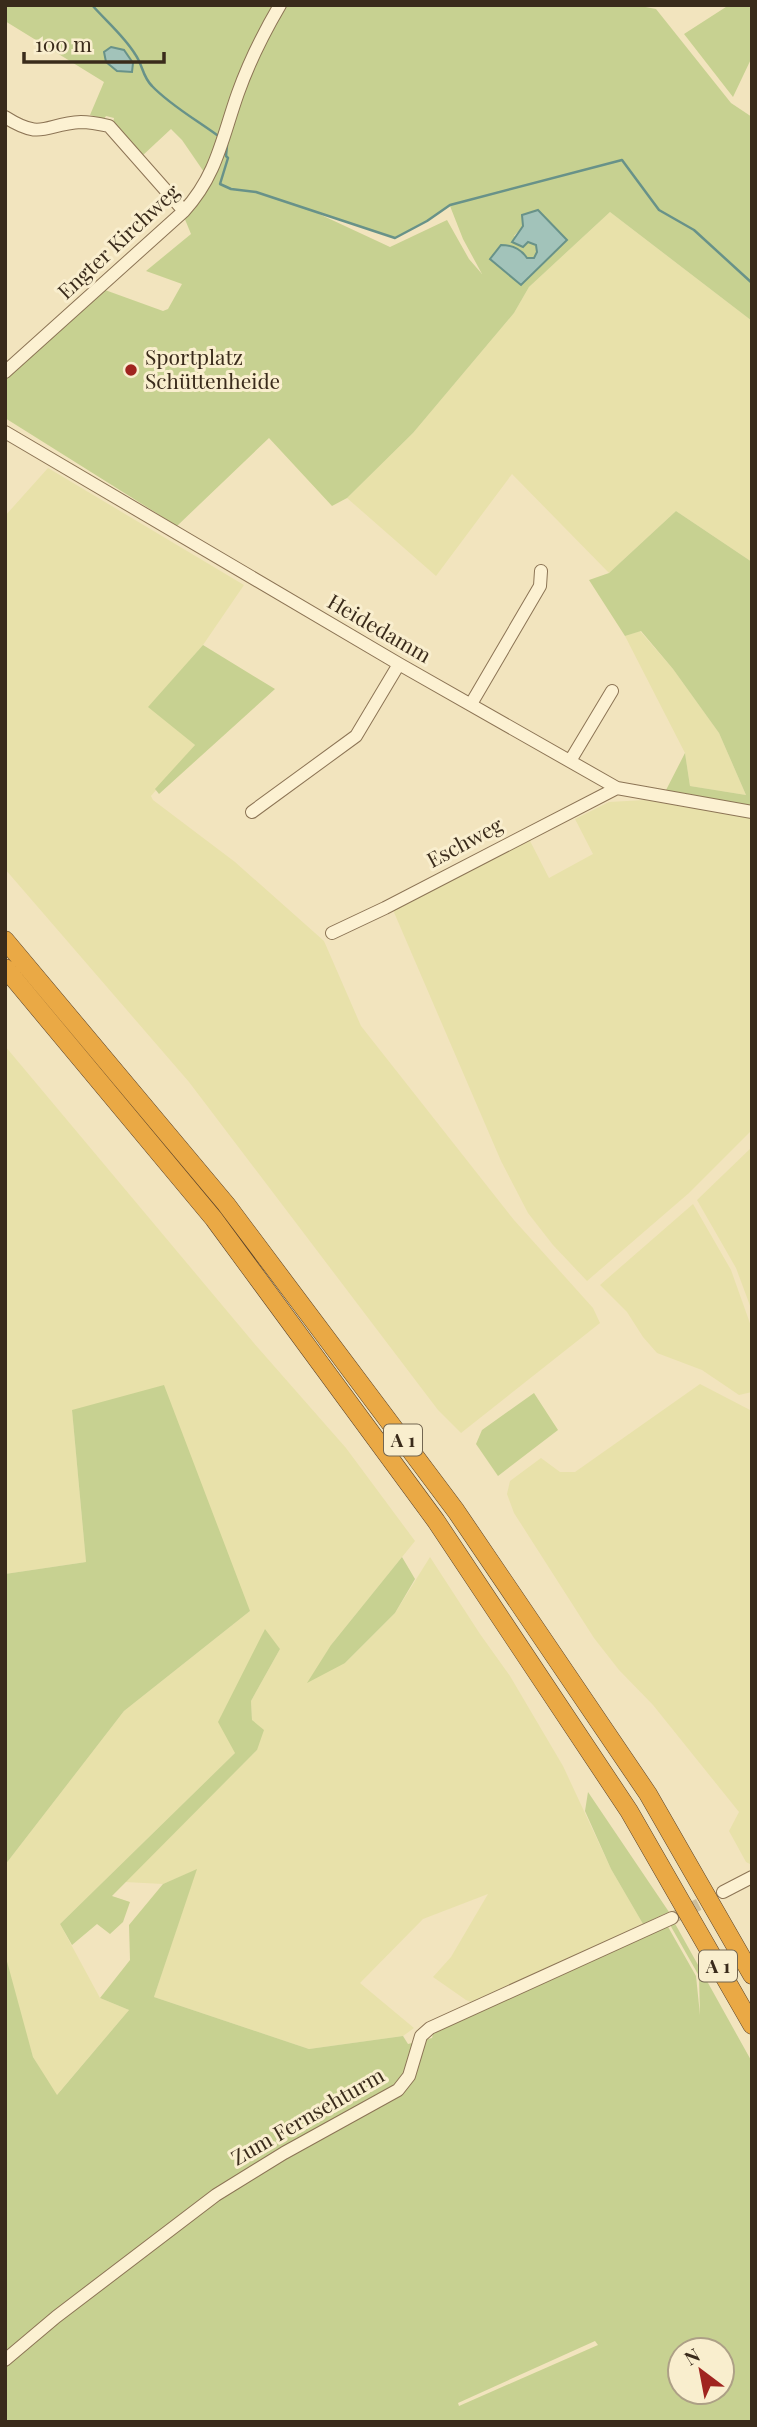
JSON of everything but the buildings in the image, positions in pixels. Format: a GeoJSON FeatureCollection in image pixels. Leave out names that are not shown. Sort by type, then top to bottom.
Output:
{"type":"FeatureCollection","features":[{"type":"Feature","properties":{"kind":"highway","name":"A 1"},"geometry":{"type":"LineString","coordinates":[[5,940],[226,1204],[456,1511],[648,1794],[752,1975]]}},
{"type":"Feature","properties":{"kind":"highway","name":"A 1"},"geometry":{"type":"LineString","coordinates":[[5,968],[214,1219],[436,1521],[629,1811],[752,2025]]}},
{"type":"Feature","properties":{"kind":"street","name":"Engter Kirchweg"},"geometry":{"type":"LineString","coordinates":[[5,372],[200,194],[209,177],[260,40],[280,5]]}},
{"type":"Feature","properties":{"kind":"street"},"geometry":{"type":"LineString","coordinates":[[5,117],[37,131],[81,122],[109,126],[184,211]]}},
{"type":"Feature","properties":{"kind":"street","name":"Heidedamm"},"geometry":{"type":"LineString","coordinates":[[5,432],[399,664],[617,788],[752,812]]}},
{"type":"Feature","properties":{"kind":"street"},"geometry":{"type":"LineString","coordinates":[[471,704],[540,586],[541,571]]}},
{"type":"Feature","properties":{"kind":"street"},"geometry":{"type":"LineString","coordinates":[[252,812],[356,736],[399,664]]}},
{"type":"Feature","properties":{"kind":"street"},"geometry":{"type":"LineString","coordinates":[[570,761],[612,691]]}},
{"type":"Feature","properties":{"kind":"street","name":"Eschweg"},"geometry":{"type":"LineString","coordinates":[[332,933],[617,788]]}},
{"type":"Feature","properties":{"kind":"street"},"geometry":{"type":"LineString","coordinates":[[723,1892],[752,1877]]}},
{"type":"Feature","properties":{"kind":"street","name":"Zum Fernsehturm"},"geometry":{"type":"LineString","coordinates":[[5,2360],[56,2317],[216,2194],[398,2090],[409,2076],[421,2036],[430,2028],[672,1918]]}},
{"type":"Feature","properties":{"kind":"shaded area"},"geometry":{"type":"Polygon","coordinates":[[[610,212],[752,321],[752,562],[676,511],[609,573],[512,474],[436,576],[347,498],[413,433],[514,313],[529,287],[610,212]]]}},
{"type":"Feature","properties":{"kind":"shaded area"},"geometry":{"type":"Polygon","coordinates":[[[48,468],[244,585],[203,645],[149,707],[195,745],[151,796],[235,862],[324,941],[361,1026],[514,1220],[593,1308],[600,1323],[461,1433],[438,1410],[189,1082],[5,869],[5,516],[48,468]]]}},
{"type":"Feature","properties":{"kind":"shaded area"},"geometry":{"type":"Polygon","coordinates":[[[640,631],[673,669],[719,733],[746,795],[690,786],[685,753],[625,636],[640,631]]]}},
{"type":"Feature","properties":{"kind":"shaded area"},"geometry":{"type":"Polygon","coordinates":[[[645,800],[752,818],[752,1130],[689,1193],[587,1281],[528,1213],[501,1161],[393,910],[529,839],[549,878],[593,854],[575,819],[609,802],[645,800]]]}},
{"type":"Feature","properties":{"kind":"shaded area"},"geometry":{"type":"Polygon","coordinates":[[[5,1046],[253,1342],[346,1448],[415,1541],[331,1645],[345,1663],[395,1613],[430,1557],[510,1676],[563,1766],[611,1869],[643,1924],[471,2002],[433,1977],[451,1957],[488,1894],[423,1919],[360,1983],[414,2028],[403,2036],[309,2049],[154,1997],[196,1870],[163,1884],[125,1882],[257,1750],[251,1701],[280,1649],[264,1630],[235,1753],[60,1924],[100,1998],[129,2010],[56,2096],[33,2057],[9,1977],[5,1954],[5,1865],[124,1711],[250,1611],[72,1410],[86,1562],[5,1574],[5,1046]]]}},
{"type":"Feature","properties":{"kind":"shaded area"},"geometry":{"type":"Polygon","coordinates":[[[752,1147],[752,1311],[736,1268],[697,1200],[752,1147]]]}},
{"type":"Feature","properties":{"kind":"shaded area"},"geometry":{"type":"Polygon","coordinates":[[[693,1204],[731,1270],[752,1329],[752,1392],[739,1395],[702,1370],[657,1353],[627,1312],[600,1285],[693,1204]]]}},
{"type":"Feature","properties":{"kind":"shaded area"},"geometry":{"type":"Polygon","coordinates":[[[700,1384],[752,1411],[752,1865],[746,1862],[729,1831],[739,1812],[653,1705],[619,1670],[594,1638],[514,1513],[507,1494],[510,1481],[541,1458],[560,1472],[575,1472],[700,1384]]]}},
{"type":"Feature","properties":{"kind":"green space"},"geometry":{"type":"Polygon","coordinates":[[[5,5],[635,5],[656,9],[731,103],[752,117],[752,321],[610,212],[529,287],[514,313],[413,433],[347,498],[332,506],[269,438],[177,526],[5,418],[5,380],[105,290],[163,311],[168,309],[182,284],[146,271],[191,234],[184,217],[203,197],[204,172],[171,129],[142,156],[113,123],[114,118],[106,116],[104,119],[90,115],[104,82],[5,21],[5,5]],[[450,206],[395,238],[317,213],[390,247],[447,220],[469,259],[482,274],[463,239],[450,206]],[[538,210],[514,236],[536,245],[537,252],[534,258],[527,258],[521,285],[567,240],[538,210]]]}},
{"type":"Feature","properties":{"kind":"green space"},"geometry":{"type":"Polygon","coordinates":[[[729,5],[750,5],[752,8],[752,57],[733,97],[684,34],[729,5]]]}},
{"type":"Feature","properties":{"kind":"green space"},"geometry":{"type":"Polygon","coordinates":[[[676,511],[752,562],[752,807],[664,794],[685,753],[690,786],[746,795],[719,733],[673,669],[641,631],[625,636],[589,580],[609,573],[676,511]]]}},
{"type":"Feature","properties":{"kind":"green space"},"geometry":{"type":"Polygon","coordinates":[[[203,645],[275,689],[159,794],[155,789],[195,745],[148,707],[203,645]]]}},
{"type":"Feature","properties":{"kind":"green space"},"geometry":{"type":"Polygon","coordinates":[[[164,1385],[250,1611],[124,1711],[5,1865],[5,1574],[86,1562],[72,1410],[164,1385]]]}},
{"type":"Feature","properties":{"kind":"green space"},"geometry":{"type":"Polygon","coordinates":[[[534,1393],[558,1430],[498,1476],[476,1444],[482,1430],[534,1393]]]}},
{"type":"Feature","properties":{"kind":"green space"},"geometry":{"type":"Polygon","coordinates":[[[402,1557],[415,1579],[395,1613],[345,1663],[307,1683],[331,1645],[402,1557]]]}},
{"type":"Feature","properties":{"kind":"green space"},"geometry":{"type":"Polygon","coordinates":[[[265,1629],[280,1649],[251,1701],[252,1720],[264,1730],[257,1750],[112,1896],[130,1902],[123,1922],[110,1934],[97,1924],[72,1945],[60,1924],[235,1753],[218,1722],[265,1629]]]}},
{"type":"Feature","properties":{"kind":"green space"},"geometry":{"type":"Polygon","coordinates":[[[588,1792],[669,1912],[643,1924],[611,1869],[585,1811],[588,1792]]]}},
{"type":"Feature","properties":{"kind":"green space"},"geometry":{"type":"Polygon","coordinates":[[[197,1869],[154,1997],[309,2049],[403,2036],[408,2044],[432,2038],[434,2030],[667,1925],[696,1976],[700,2015],[699,1976],[669,1923],[673,1920],[752,2062],[752,2422],[5,2422],[5,1954],[33,2057],[57,2095],[129,2010],[100,1998],[130,1960],[129,1925],[163,1884],[197,1869]],[[595,2341],[458,2403],[459,2406],[598,2345],[595,2341]]]}},
{"type":"Feature","properties":{"kind":"water"},"geometry":{"type":"Polygon","coordinates":[[[111,47],[124,50],[133,63],[132,72],[117,71],[106,62],[104,52],[111,47]]]}},
{"type":"Feature","properties":{"kind":"water"},"geometry":{"type":"Polygon","coordinates":[[[538,210],[567,240],[521,285],[490,259],[501,245],[522,252],[527,258],[534,258],[536,245],[528,242],[523,247],[512,242],[523,226],[522,215],[538,210]]]}},
{"type":"Feature","properties":{"kind":"waterway"},"geometry":{"type":"LineString","coordinates":[[92,5],[131,47],[152,86],[175,106],[217,135]]}},
{"type":"Feature","properties":{"kind":"waterway"},"geometry":{"type":"LineString","coordinates":[[227,145],[228,158],[220,184],[231,189],[256,192],[395,238],[450,205],[622,160],[659,210],[694,230],[752,283]]}},
{"type":"Feature","properties":{"kind":"tunnel"},"geometry":{"type":"LineString","coordinates":[[672,1918],[715,1896]]}},
{"type":"Feature","properties":{"kind":"place","name":"Sportplatz Schüttenheide"},"geometry":{"type":"Point","coordinates":[131,370]}}]}
